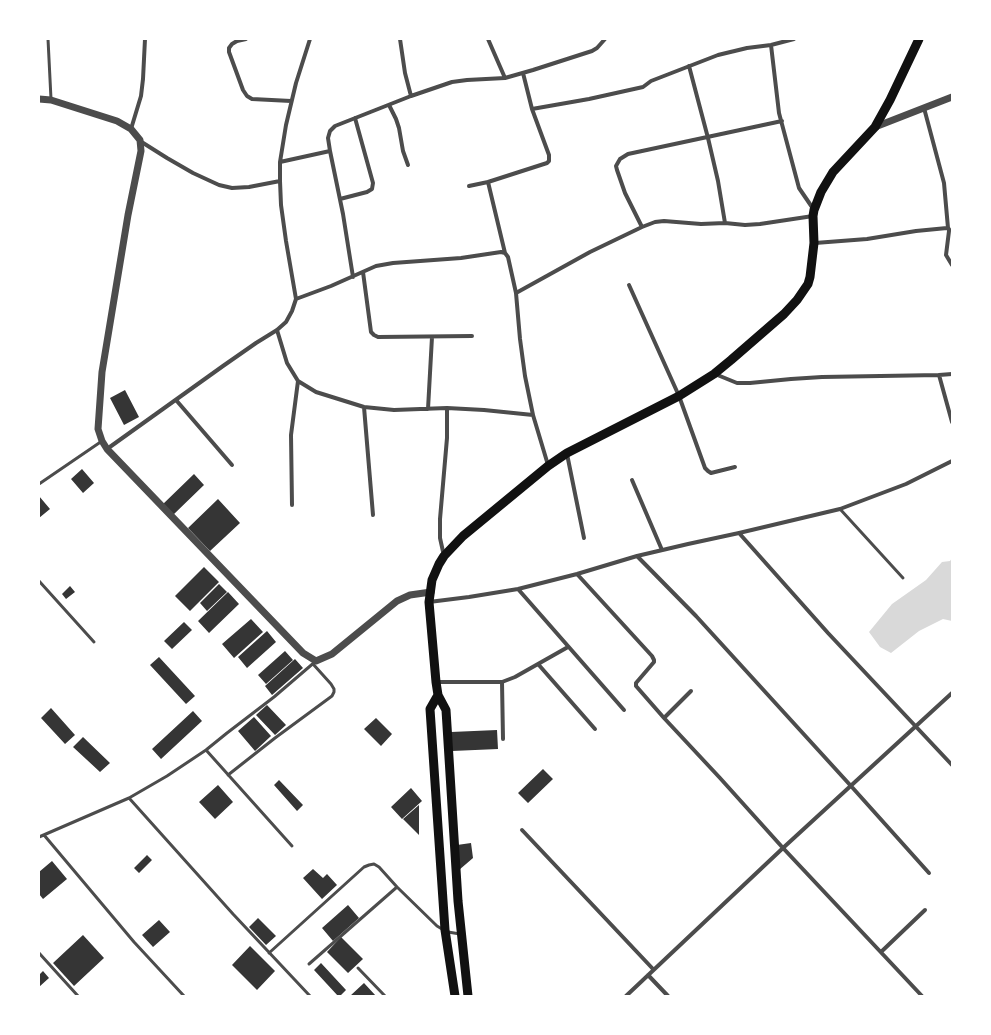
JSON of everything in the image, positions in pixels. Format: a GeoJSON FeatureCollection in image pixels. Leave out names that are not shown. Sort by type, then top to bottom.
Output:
{"type":"FeatureCollection","features":[{"type":"Feature","properties":{"kind":"main road"},"geometry":{"type":"LineString","coordinates":[[468,996],[458,900],[446,710],[438,695],[429,602],[432,580],[439,564],[444,556],[463,536],[548,466],[567,453],[679,396],[714,374],[784,314],[797,300],[808,284],[810,277],[814,243],[814,213],[822,192],[833,172],[875,126],[890,100],[919,39]]}},
{"type":"Feature","properties":{"kind":"main road"},"geometry":{"type":"LineString","coordinates":[[438,695],[430,709],[445,930],[455,996]]}},
{"type":"Feature","properties":{"kind":"main road"},"geometry":{"type":"LineString","coordinates":[[439,844],[455,845]]}},
{"type":"Feature","properties":{"kind":"street"},"geometry":{"type":"LineString","coordinates":[[131,129],[141,96],[145,39]]}},
{"type":"Feature","properties":{"kind":"street"},"geometry":{"type":"LineString","coordinates":[[246,39],[232,44],[229,48],[229,52],[243,90],[247,96],[252,99],[291,101]]}},
{"type":"Feature","properties":{"kind":"street"},"geometry":{"type":"LineString","coordinates":[[107,449],[223,366],[277,330],[286,322],[292,311],[296,299],[281,205],[280,162],[291,101],[310,39]]}},
{"type":"Feature","properties":{"kind":"street"},"geometry":{"type":"LineString","coordinates":[[400,39],[405,73],[411,96]]}},
{"type":"Feature","properties":{"kind":"street"},"geometry":{"type":"LineString","coordinates":[[488,39],[505,78]]}},
{"type":"Feature","properties":{"kind":"street"},"geometry":{"type":"LineString","coordinates":[[353,277],[328,138],[330,131],[335,126],[411,96],[452,82],[505,78],[592,51],[605,39]]}},
{"type":"Feature","properties":{"kind":"street"},"geometry":{"type":"LineString","coordinates":[[532,109],[589,100],[643,87],[651,81],[718,55],[747,48],[771,45],[778,41],[794,39]]}},
{"type":"Feature","properties":{"kind":"street"},"geometry":{"type":"LineString","coordinates":[[516,293],[590,252],[655,222],[664,221],[701,224],[725,223],[746,225],[760,224],[814,213],[799,188],[779,113],[771,45]]}},
{"type":"Feature","properties":{"kind":"street"},"geometry":{"type":"LineString","coordinates":[[689,66],[718,181],[725,223]]}},
{"type":"Feature","properties":{"kind":"street"},"geometry":{"type":"LineString","coordinates":[[469,186],[488,182],[547,163],[549,160],[549,155],[532,109],[522,73]]}},
{"type":"Feature","properties":{"kind":"street"},"geometry":{"type":"LineString","coordinates":[[875,126],[952,97]]}},
{"type":"Feature","properties":{"kind":"street"},"geometry":{"type":"LineString","coordinates":[[39,99],[51,100],[116,121],[131,129],[140,140],[167,158],[219,185],[232,188],[250,187],[280,181]]}},
{"type":"Feature","properties":{"kind":"street"},"geometry":{"type":"LineString","coordinates":[[389,105],[399,128],[403,151],[408,165]]}},
{"type":"Feature","properties":{"kind":"street"},"geometry":{"type":"LineString","coordinates":[[924,108],[944,183],[949,231],[946,256],[952,265]]}},
{"type":"Feature","properties":{"kind":"street"},"geometry":{"type":"LineString","coordinates":[[340,199],[367,192],[372,189],[373,184],[355,118]]}},
{"type":"Feature","properties":{"kind":"street"},"geometry":{"type":"LineString","coordinates":[[642,227],[625,193],[616,166],[618,161],[623,157],[628,154],[782,121]]}},
{"type":"Feature","properties":{"kind":"street"},"geometry":{"type":"LineString","coordinates":[[140,140],[141,151],[128,215],[102,372],[98,429],[102,441],[107,449],[303,653],[315,663],[332,654],[398,601],[410,595],[431,592]]}},
{"type":"Feature","properties":{"kind":"street"},"geometry":{"type":"LineString","coordinates":[[280,162],[330,151]]}},
{"type":"Feature","properties":{"kind":"street"},"geometry":{"type":"LineString","coordinates":[[488,182],[516,293],[525,376],[533,415],[548,466]]}},
{"type":"Feature","properties":{"kind":"street"},"geometry":{"type":"LineString","coordinates":[[814,243],[867,239],[916,231],[948,228]]}},
{"type":"Feature","properties":{"kind":"street"},"geometry":{"type":"LineString","coordinates":[[296,299],[353,277],[376,266],[393,262],[461,258],[501,252],[506,253]]}},
{"type":"Feature","properties":{"kind":"street"},"geometry":{"type":"LineString","coordinates":[[363,272],[372,332],[374,335],[378,337],[472,336]]}},
{"type":"Feature","properties":{"kind":"street"},"geometry":{"type":"LineString","coordinates":[[629,285],[679,396],[705,468],[711,473],[715,473],[735,467]]}},
{"type":"Feature","properties":{"kind":"street"},"geometry":{"type":"LineString","coordinates":[[277,330],[287,363],[298,381],[316,392],[364,407],[394,410],[447,408],[533,415]]}},
{"type":"Feature","properties":{"kind":"street"},"geometry":{"type":"LineString","coordinates":[[428,409],[432,337]]}},
{"type":"Feature","properties":{"kind":"street"},"geometry":{"type":"LineString","coordinates":[[714,374],[737,383],[822,377],[952,374]]}},
{"type":"Feature","properties":{"kind":"street"},"geometry":{"type":"LineString","coordinates":[[939,375],[952,422]]}},
{"type":"Feature","properties":{"kind":"street"},"geometry":{"type":"LineString","coordinates":[[292,504],[291,435],[298,381]]}},
{"type":"Feature","properties":{"kind":"street"},"geometry":{"type":"LineString","coordinates":[[176,400],[232,465]]}},
{"type":"Feature","properties":{"kind":"street"},"geometry":{"type":"LineString","coordinates":[[364,407],[373,515]]}},
{"type":"Feature","properties":{"kind":"street"},"geometry":{"type":"LineString","coordinates":[[444,556],[440,538],[440,519],[447,438],[447,408]]}},
{"type":"Feature","properties":{"kind":"street"},"geometry":{"type":"LineString","coordinates":[[567,453],[584,538]]}},
{"type":"Feature","properties":{"kind":"street"},"geometry":{"type":"LineString","coordinates":[[429,602],[518,589],[577,574],[637,556],[840,509],[906,484],[952,461]]}},
{"type":"Feature","properties":{"kind":"street"},"geometry":{"type":"LineString","coordinates":[[632,480],[662,550]]}},
{"type":"Feature","properties":{"kind":"street"},"geometry":{"type":"LineString","coordinates":[[739,533],[828,633],[952,765]]}},
{"type":"Feature","properties":{"kind":"street"},"geometry":{"type":"LineString","coordinates":[[637,556],[696,616],[929,874]]}},
{"type":"Feature","properties":{"kind":"street"},"geometry":{"type":"LineString","coordinates":[[577,574],[652,656],[654,662],[636,686],[783,848],[922,996]]}},
{"type":"Feature","properties":{"kind":"street"},"geometry":{"type":"LineString","coordinates":[[518,589],[624,710]]}},
{"type":"Feature","properties":{"kind":"street"},"geometry":{"type":"LineString","coordinates":[[436,682],[502,682],[515,677],[568,647]]}},
{"type":"Feature","properties":{"kind":"street"},"geometry":{"type":"LineString","coordinates":[[538,664],[595,729]]}},
{"type":"Feature","properties":{"kind":"street"},"geometry":{"type":"LineString","coordinates":[[502,682],[503,739]]}},
{"type":"Feature","properties":{"kind":"street"},"geometry":{"type":"LineString","coordinates":[[664,718],[692,691]]}},
{"type":"Feature","properties":{"kind":"street"},"geometry":{"type":"LineString","coordinates":[[626,996],[783,848],[952,693]]}},
{"type":"Feature","properties":{"kind":"street"},"geometry":{"type":"LineString","coordinates":[[522,830],[653,970]]}},
{"type":"Feature","properties":{"kind":"street"},"geometry":{"type":"LineString","coordinates":[[881,952],[925,910]]}},
{"type":"Feature","properties":{"kind":"street"},"geometry":{"type":"LineString","coordinates":[[648,975],[668,996]]}},
{"type":"Feature","properties":{"kind":"lane"},"geometry":{"type":"LineString","coordinates":[[48,39],[51,100]]}},
{"type":"Feature","properties":{"kind":"lane"},"geometry":{"type":"LineString","coordinates":[[39,484],[102,441]]}},
{"type":"Feature","properties":{"kind":"lane"},"geometry":{"type":"LineString","coordinates":[[840,509],[903,578]]}},
{"type":"Feature","properties":{"kind":"lane"},"geometry":{"type":"LineString","coordinates":[[39,581],[94,642]]}},
{"type":"Feature","properties":{"kind":"lane"},"geometry":{"type":"LineString","coordinates":[[39,837],[129,798],[167,776],[206,750],[315,663],[334,689],[332,696],[228,775]]}},
{"type":"Feature","properties":{"kind":"lane"},"geometry":{"type":"LineString","coordinates":[[206,750],[292,846]]}},
{"type":"Feature","properties":{"kind":"lane"},"geometry":{"type":"LineString","coordinates":[[129,798],[222,903],[310,996]]}},
{"type":"Feature","properties":{"kind":"lane"},"geometry":{"type":"LineString","coordinates":[[44,835],[134,942],[184,996]]}},
{"type":"Feature","properties":{"kind":"lane"},"geometry":{"type":"LineString","coordinates":[[269,954],[364,867],[374,864],[379,867],[437,926],[461,935]]}},
{"type":"Feature","properties":{"kind":"lane"},"geometry":{"type":"LineString","coordinates":[[309,964],[397,887]]}},
{"type":"Feature","properties":{"kind":"lane"},"geometry":{"type":"LineString","coordinates":[[39,952],[78,996]]}},
{"type":"Feature","properties":{"kind":"lane"},"geometry":{"type":"LineString","coordinates":[[358,968],[385,996]]}},
{"type":"Feature","properties":{"kind":"shaded area"},"geometry":{"type":"Polygon","coordinates":[[[952,558],[952,621],[943,619],[919,631],[891,653],[880,647],[869,632],[892,604],[926,580],[942,562],[950,561],[952,558]]]}},
{"type":"Feature","properties":{"kind":"building"},"geometry":{"type":"Polygon","coordinates":[[[125,390],[139,417],[124,425],[110,398],[125,390]]]}},
{"type":"Feature","properties":{"kind":"building"},"geometry":{"type":"Polygon","coordinates":[[[82,469],[94,483],[83,493],[71,479],[82,469]]]}},
{"type":"Feature","properties":{"kind":"building"},"geometry":{"type":"Polygon","coordinates":[[[194,474],[204,485],[173,515],[162,505],[194,474]]]}},
{"type":"Feature","properties":{"kind":"building"},"geometry":{"type":"Polygon","coordinates":[[[39,496],[50,509],[39,518],[39,496]]]}},
{"type":"Feature","properties":{"kind":"building"},"geometry":{"type":"Polygon","coordinates":[[[218,499],[240,523],[210,551],[188,528],[218,499]]]}},
{"type":"Feature","properties":{"kind":"building"},"geometry":{"type":"Polygon","coordinates":[[[204,567],[219,582],[190,611],[175,596],[204,567]]]}},
{"type":"Feature","properties":{"kind":"building"},"geometry":{"type":"Polygon","coordinates":[[[219,584],[227,592],[207,611],[200,603],[219,584]]]}},
{"type":"Feature","properties":{"kind":"building"},"geometry":{"type":"Polygon","coordinates":[[[70,586],[75,592],[66,599],[62,594],[70,586]]]}},
{"type":"Feature","properties":{"kind":"building"},"geometry":{"type":"Polygon","coordinates":[[[228,592],[239,604],[209,633],[198,621],[228,592]]]}},
{"type":"Feature","properties":{"kind":"building"},"geometry":{"type":"Polygon","coordinates":[[[251,619],[263,632],[234,658],[222,644],[251,619]]]}},
{"type":"Feature","properties":{"kind":"building"},"geometry":{"type":"Polygon","coordinates":[[[184,622],[192,630],[172,649],[164,641],[184,622]]]}},
{"type":"Feature","properties":{"kind":"building"},"geometry":{"type":"Polygon","coordinates":[[[267,631],[276,642],[247,668],[238,657],[267,631]]]}},
{"type":"Feature","properties":{"kind":"building"},"geometry":{"type":"Polygon","coordinates":[[[285,651],[293,660],[266,684],[258,675],[285,651]]]}},
{"type":"Feature","properties":{"kind":"building"},"geometry":{"type":"Polygon","coordinates":[[[159,657],[195,696],[186,704],[150,665],[159,657]]]}},
{"type":"Feature","properties":{"kind":"building"},"geometry":{"type":"Polygon","coordinates":[[[295,659],[303,668],[272,695],[265,686],[295,659]]]}},
{"type":"Feature","properties":{"kind":"building"},"geometry":{"type":"Polygon","coordinates":[[[267,705],[286,725],[275,735],[256,715],[267,705]]]}},
{"type":"Feature","properties":{"kind":"building"},"geometry":{"type":"Polygon","coordinates":[[[51,708],[75,735],[65,744],[41,718],[51,708]]]}},
{"type":"Feature","properties":{"kind":"building"},"geometry":{"type":"Polygon","coordinates":[[[193,711],[202,721],[161,759],[152,749],[193,711]]]}},
{"type":"Feature","properties":{"kind":"building"},"geometry":{"type":"Polygon","coordinates":[[[254,717],[271,736],[255,751],[238,731],[254,717]]]}},
{"type":"Feature","properties":{"kind":"building"},"geometry":{"type":"Polygon","coordinates":[[[376,718],[392,734],[381,746],[364,729],[376,718]]]}},
{"type":"Feature","properties":{"kind":"building"},"geometry":{"type":"Polygon","coordinates":[[[497,730],[498,749],[452,751],[451,732],[497,730]]]}},
{"type":"Feature","properties":{"kind":"building"},"geometry":{"type":"Polygon","coordinates":[[[83,737],[110,763],[100,772],[73,747],[83,737]]]}},
{"type":"Feature","properties":{"kind":"building"},"geometry":{"type":"Polygon","coordinates":[[[543,769],[553,779],[528,803],[518,793],[543,769]]]}},
{"type":"Feature","properties":{"kind":"building"},"geometry":{"type":"Polygon","coordinates":[[[279,780],[303,805],[297,811],[274,785],[279,780]]]}},
{"type":"Feature","properties":{"kind":"building"},"geometry":{"type":"Polygon","coordinates":[[[218,785],[233,802],[215,819],[199,802],[218,785]]]}},
{"type":"Feature","properties":{"kind":"building"},"geometry":{"type":"Polygon","coordinates":[[[411,788],[422,801],[402,819],[391,807],[411,788]]]}},
{"type":"Feature","properties":{"kind":"building"},"geometry":{"type":"Polygon","coordinates":[[[419,805],[419,835],[403,819],[419,805]]]}},
{"type":"Feature","properties":{"kind":"building"},"geometry":{"type":"Polygon","coordinates":[[[471,843],[473,858],[459,870],[457,845],[471,843]]]}},
{"type":"Feature","properties":{"kind":"building"},"geometry":{"type":"Polygon","coordinates":[[[147,855],[152,860],[139,873],[134,868],[147,855]]]}},
{"type":"Feature","properties":{"kind":"building"},"geometry":{"type":"Polygon","coordinates":[[[52,861],[67,879],[43,899],[39,894],[39,872],[52,861]]]}},
{"type":"Feature","properties":{"kind":"building"},"geometry":{"type":"Polygon","coordinates":[[[313,869],[323,878],[327,874],[337,885],[322,899],[303,878],[313,869]]]}},
{"type":"Feature","properties":{"kind":"building"},"geometry":{"type":"Polygon","coordinates":[[[348,905],[359,918],[333,941],[322,928],[348,905]]]}},
{"type":"Feature","properties":{"kind":"building"},"geometry":{"type":"Polygon","coordinates":[[[258,918],[276,936],[266,945],[249,927],[258,918]]]}},
{"type":"Feature","properties":{"kind":"building"},"geometry":{"type":"Polygon","coordinates":[[[159,920],[170,932],[153,947],[142,935],[159,920]]]}},
{"type":"Feature","properties":{"kind":"building"},"geometry":{"type":"Polygon","coordinates":[[[83,935],[104,958],[74,986],[53,963],[83,935]]]}},
{"type":"Feature","properties":{"kind":"building"},"geometry":{"type":"Polygon","coordinates":[[[341,937],[363,959],[348,973],[327,952],[341,937]]]}},
{"type":"Feature","properties":{"kind":"building"},"geometry":{"type":"Polygon","coordinates":[[[250,946],[275,971],[257,990],[232,965],[250,946]]]}},
{"type":"Feature","properties":{"kind":"building"},"geometry":{"type":"Polygon","coordinates":[[[321,963],[346,990],[340,996],[338,996],[314,970],[321,963]]]}},
{"type":"Feature","properties":{"kind":"building"},"geometry":{"type":"Polygon","coordinates":[[[43,971],[49,978],[39,987],[39,975],[43,971]]]}},
{"type":"Feature","properties":{"kind":"building"},"geometry":{"type":"Polygon","coordinates":[[[364,983],[376,996],[350,996],[364,983]]]}}]}
